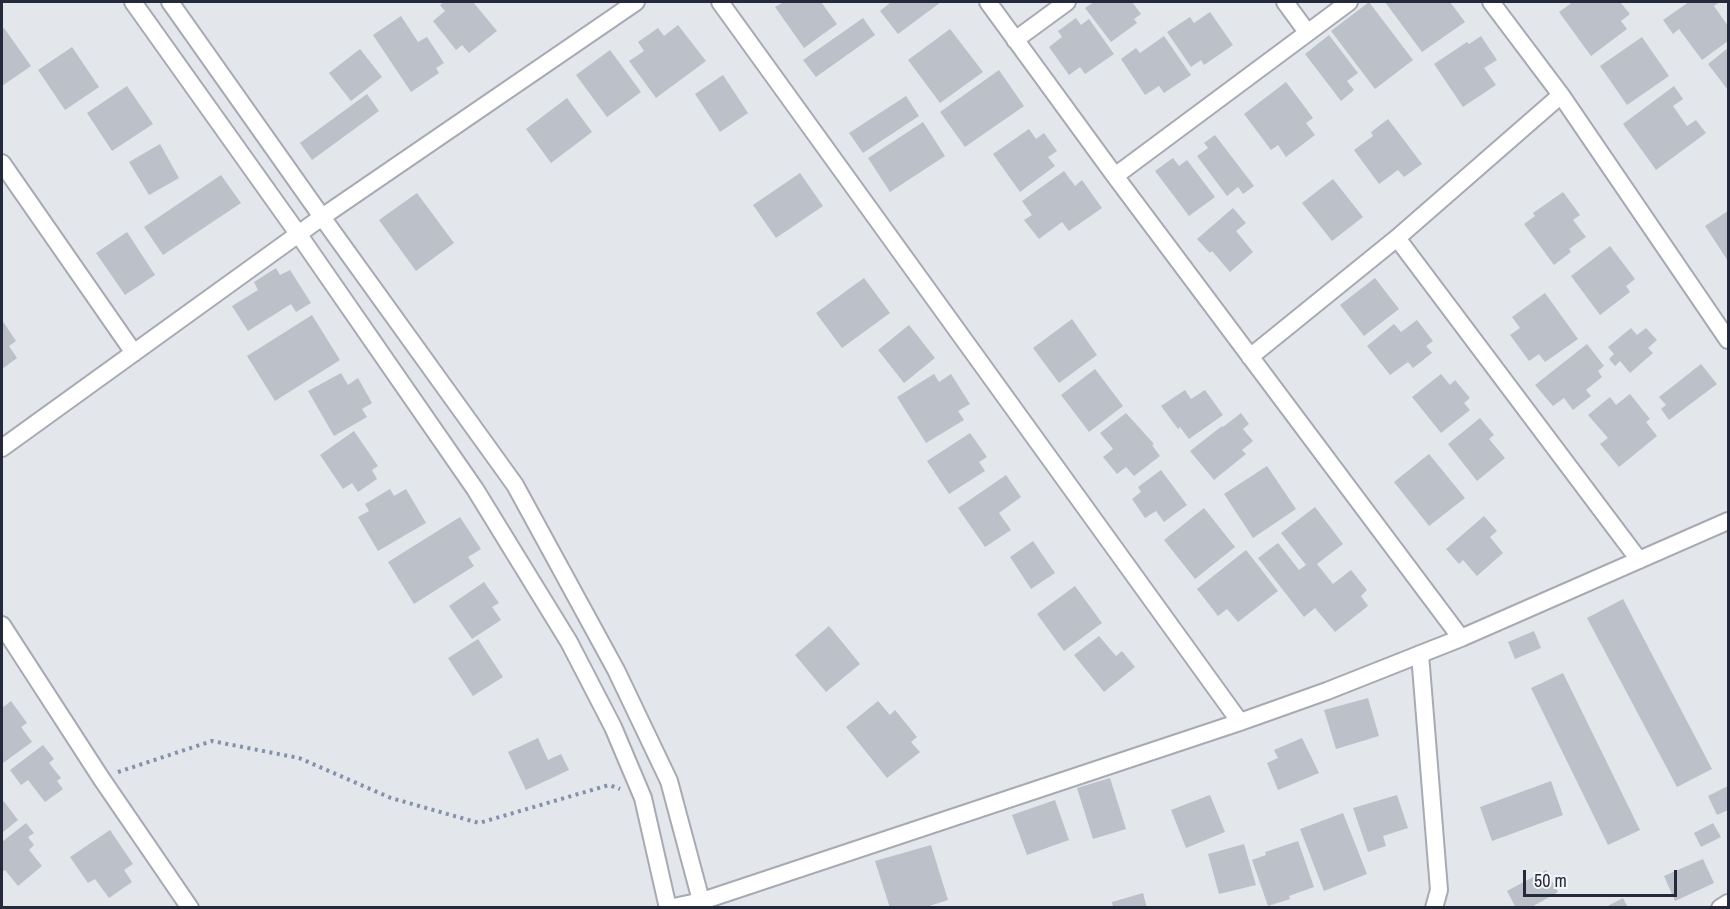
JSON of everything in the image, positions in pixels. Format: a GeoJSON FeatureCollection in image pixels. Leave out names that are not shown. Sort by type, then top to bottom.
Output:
{"type":"FeatureCollection","features":[{"type":"Feature","properties":{"kind":"street"},"geometry":{"type":"LineString","coordinates":[[133,2],[299,235],[475,489],[569,642],[613,727],[643,798],[668,908],[702,904],[1327,691],[1461,638],[1728,521]]}},
{"type":"Feature","properties":{"kind":"street"},"geometry":{"type":"LineString","coordinates":[[170,2],[515,485],[616,670],[669,782],[702,904]]}},
{"type":"Feature","properties":{"kind":"street"},"geometry":{"type":"LineString","coordinates":[[2,448],[322,217],[636,2]]}},
{"type":"Feature","properties":{"kind":"street"},"geometry":{"type":"LineString","coordinates":[[720,2],[1240,722]]}},
{"type":"Feature","properties":{"kind":"street"},"geometry":{"type":"LineString","coordinates":[[988,2],[1115,176],[1461,638]]}},
{"type":"Feature","properties":{"kind":"street"},"geometry":{"type":"LineString","coordinates":[[1015,40],[1067,2]]}},
{"type":"Feature","properties":{"kind":"street"},"geometry":{"type":"LineString","coordinates":[[1285,2],[1307,32]]}},
{"type":"Feature","properties":{"kind":"street"},"geometry":{"type":"LineString","coordinates":[[1115,176],[1349,2]]}},
{"type":"Feature","properties":{"kind":"street"},"geometry":{"type":"LineString","coordinates":[[1491,2],[1561,95],[1728,340]]}},
{"type":"Feature","properties":{"kind":"street"},"geometry":{"type":"LineString","coordinates":[[1250,357],[1397,238],[1561,95]]}},
{"type":"Feature","properties":{"kind":"street"},"geometry":{"type":"LineString","coordinates":[[2,163],[134,353]]}},
{"type":"Feature","properties":{"kind":"street"},"geometry":{"type":"LineString","coordinates":[[1397,238],[1639,560]]}},
{"type":"Feature","properties":{"kind":"street"},"geometry":{"type":"LineString","coordinates":[[2,625],[100,778],[190,908]]}},
{"type":"Feature","properties":{"kind":"street"},"geometry":{"type":"LineString","coordinates":[[1420,654],[1439,890],[1434,908]]}},
{"type":"Feature","properties":{"kind":"street"},"geometry":{"type":"LineString","coordinates":[[1720,908],[1728,903]]}},
{"type":"Feature","properties":{"kind":"path"},"geometry":{"type":"LineString","coordinates":[[100,778],[212,741],[298,758],[391,798],[479,823],[609,785],[643,798]]}},
{"type":"Feature","properties":{"kind":"building"},"geometry":{"type":"Polygon","coordinates":[[[444,2],[473,2],[497,31],[469,53],[462,45],[456,50],[433,21],[445,11],[440,5],[444,2]]]}},
{"type":"Feature","properties":{"kind":"building"},"geometry":{"type":"Polygon","coordinates":[[[784,2],[821,2],[837,24],[804,48],[775,7],[784,2]]]}},
{"type":"Feature","properties":{"kind":"building"},"geometry":{"type":"Polygon","coordinates":[[[891,2],[941,2],[898,34],[880,11],[891,2]]]}},
{"type":"Feature","properties":{"kind":"building"},"geometry":{"type":"Polygon","coordinates":[[[1094,2],[1132,2],[1141,14],[1134,19],[1137,23],[1111,42],[1085,8],[1094,2]]]}},
{"type":"Feature","properties":{"kind":"building"},"geometry":{"type":"Polygon","coordinates":[[[1369,2],[1413,60],[1375,89],[1331,31],[1369,2]]]}},
{"type":"Feature","properties":{"kind":"building"},"geometry":{"type":"Polygon","coordinates":[[[1385,2],[1450,2],[1465,22],[1422,52],[1385,2]]]}},
{"type":"Feature","properties":{"kind":"building"},"geometry":{"type":"Polygon","coordinates":[[[1573,2],[1620,2],[1630,14],[1621,21],[1627,29],[1591,56],[1559,12],[1573,2]]]}},
{"type":"Feature","properties":{"kind":"building"},"geometry":{"type":"Polygon","coordinates":[[[1689,2],[1720,2],[1714,6],[1728,26],[1728,41],[1702,60],[1679,29],[1673,34],[1663,20],[1689,2]]]}},
{"type":"Feature","properties":{"kind":"building"},"geometry":{"type":"Polygon","coordinates":[[[1210,12],[1233,45],[1204,65],[1201,60],[1191,67],[1167,32],[1190,17],[1194,23],[1210,12]]]}},
{"type":"Feature","properties":{"kind":"building"},"geometry":{"type":"Polygon","coordinates":[[[401,16],[418,42],[427,37],[444,63],[436,68],[439,73],[411,92],[373,35],[401,16]]]}},
{"type":"Feature","properties":{"kind":"building"},"geometry":{"type":"Polygon","coordinates":[[[863,18],[875,35],[816,77],[803,60],[863,18]]]}},
{"type":"Feature","properties":{"kind":"building"},"geometry":{"type":"Polygon","coordinates":[[[1076,18],[1081,25],[1089,19],[1114,54],[1085,74],[1080,67],[1069,75],[1049,47],[1062,37],[1058,31],[1076,18]]]}},
{"type":"Feature","properties":{"kind":"building"},"geometry":{"type":"Polygon","coordinates":[[[678,25],[706,61],[656,98],[629,61],[644,51],[638,42],[658,28],[664,36],[678,25]]]}},
{"type":"Feature","properties":{"kind":"building"},"geometry":{"type":"Polygon","coordinates":[[[4,28],[31,66],[2,86],[2,29],[4,28]]]}},
{"type":"Feature","properties":{"kind":"building"},"geometry":{"type":"Polygon","coordinates":[[[950,29],[983,72],[940,103],[908,60],[950,29]]]}},
{"type":"Feature","properties":{"kind":"building"},"geometry":{"type":"Polygon","coordinates":[[[1329,35],[1358,73],[1347,81],[1354,90],[1341,101],[1305,54],[1329,35]]]}},
{"type":"Feature","properties":{"kind":"building"},"geometry":{"type":"Polygon","coordinates":[[[1164,36],[1191,75],[1164,93],[1159,86],[1145,95],[1121,59],[1136,48],[1140,53],[1164,36]]]}},
{"type":"Feature","properties":{"kind":"building"},"geometry":{"type":"Polygon","coordinates":[[[1481,36],[1497,60],[1484,68],[1496,85],[1463,107],[1434,64],[1467,42],[1469,44],[1481,36]]]}},
{"type":"Feature","properties":{"kind":"building"},"geometry":{"type":"Polygon","coordinates":[[[1642,37],[1669,76],[1627,105],[1600,66],[1642,37]]]}},
{"type":"Feature","properties":{"kind":"building"},"geometry":{"type":"Polygon","coordinates":[[[72,47],[99,87],[65,110],[38,70],[72,47]]]}},
{"type":"Feature","properties":{"kind":"building"},"geometry":{"type":"Polygon","coordinates":[[[1728,48],[1728,90],[1708,64],[1728,48]]]}},
{"type":"Feature","properties":{"kind":"building"},"geometry":{"type":"Polygon","coordinates":[[[360,49],[382,77],[351,101],[329,73],[360,49]]]}},
{"type":"Feature","properties":{"kind":"building"},"geometry":{"type":"Polygon","coordinates":[[[610,50],[641,92],[607,117],[576,75],[610,50]]]}},
{"type":"Feature","properties":{"kind":"building"},"geometry":{"type":"Polygon","coordinates":[[[999,70],[1024,106],[965,147],[940,112],[999,70]]]}},
{"type":"Feature","properties":{"kind":"building"},"geometry":{"type":"Polygon","coordinates":[[[723,75],[748,113],[720,132],[695,94],[723,75]]]}},
{"type":"Feature","properties":{"kind":"building"},"geometry":{"type":"Polygon","coordinates":[[[1286,82],[1313,118],[1306,123],[1315,135],[1286,157],[1278,145],[1271,150],[1244,114],[1286,82]]]}},
{"type":"Feature","properties":{"kind":"building"},"geometry":{"type":"Polygon","coordinates":[[[127,86],[153,124],[112,151],[87,113],[127,86]]]}},
{"type":"Feature","properties":{"kind":"building"},"geometry":{"type":"Polygon","coordinates":[[[1674,86],[1683,99],[1673,106],[1687,126],[1696,120],[1706,133],[1656,170],[1623,124],[1674,86]]]}},
{"type":"Feature","properties":{"kind":"building"},"geometry":{"type":"Polygon","coordinates":[[[367,94],[379,111],[312,160],[300,143],[367,94]]]}},
{"type":"Feature","properties":{"kind":"building"},"geometry":{"type":"Polygon","coordinates":[[[906,96],[919,116],[863,153],[849,133],[906,96]]]}},
{"type":"Feature","properties":{"kind":"building"},"geometry":{"type":"Polygon","coordinates":[[[567,98],[592,132],[551,163],[526,129],[567,98]]]}},
{"type":"Feature","properties":{"kind":"building"},"geometry":{"type":"Polygon","coordinates":[[[1388,119],[1422,164],[1404,177],[1398,170],[1379,184],[1354,150],[1373,136],[1371,132],[1388,119]]]}},
{"type":"Feature","properties":{"kind":"building"},"geometry":{"type":"Polygon","coordinates":[[[923,122],[945,156],[890,192],[868,158],[923,122]]]}},
{"type":"Feature","properties":{"kind":"building"},"geometry":{"type":"Polygon","coordinates":[[[1029,129],[1036,139],[1044,133],[1057,151],[1048,157],[1055,166],[1020,192],[993,154],[1029,129]]]}},
{"type":"Feature","properties":{"kind":"building"},"geometry":{"type":"Polygon","coordinates":[[[1215,135],[1254,186],[1243,194],[1238,187],[1227,196],[1197,156],[1208,148],[1204,143],[1215,135]]]}},
{"type":"Feature","properties":{"kind":"building"},"geometry":{"type":"Polygon","coordinates":[[[160,144],[179,178],[149,195],[129,162],[160,144]]]}},
{"type":"Feature","properties":{"kind":"building"},"geometry":{"type":"Polygon","coordinates":[[[1173,158],[1179,166],[1187,160],[1215,197],[1189,216],[1155,171],[1173,158]]]}},
{"type":"Feature","properties":{"kind":"building"},"geometry":{"type":"Polygon","coordinates":[[[1064,171],[1075,186],[1082,180],[1102,208],[1069,231],[1062,222],[1039,239],[1024,220],[1032,215],[1022,201],[1064,171]]]}},
{"type":"Feature","properties":{"kind":"building"},"geometry":{"type":"Polygon","coordinates":[[[800,173],[823,206],[776,238],[753,205],[800,173]]]}},
{"type":"Feature","properties":{"kind":"building"},"geometry":{"type":"Polygon","coordinates":[[[221,175],[241,203],[163,255],[144,227],[221,175]]]}},
{"type":"Feature","properties":{"kind":"building"},"geometry":{"type":"Polygon","coordinates":[[[1333,179],[1363,217],[1332,241],[1302,203],[1333,179]]]}},
{"type":"Feature","properties":{"kind":"building"},"geometry":{"type":"Polygon","coordinates":[[[1563,192],[1580,215],[1573,220],[1586,237],[1569,249],[1571,252],[1554,265],[1524,224],[1535,216],[1533,213],[1563,192]]]}},
{"type":"Feature","properties":{"kind":"building"},"geometry":{"type":"Polygon","coordinates":[[[417,193],[454,243],[416,271],[379,220],[417,193]]]}},
{"type":"Feature","properties":{"kind":"building"},"geometry":{"type":"Polygon","coordinates":[[[1233,208],[1246,223],[1236,231],[1253,252],[1230,272],[1212,251],[1210,253],[1197,239],[1233,208]]]}},
{"type":"Feature","properties":{"kind":"building"},"geometry":{"type":"Polygon","coordinates":[[[1728,211],[1728,261],[1705,226],[1728,211]]]}},
{"type":"Feature","properties":{"kind":"building"},"geometry":{"type":"Polygon","coordinates":[[[127,232],[155,275],[125,295],[96,253],[127,232]]]}},
{"type":"Feature","properties":{"kind":"building"},"geometry":{"type":"Polygon","coordinates":[[[1610,246],[1635,279],[1626,286],[1630,292],[1600,315],[1571,276],[1610,246]]]}},
{"type":"Feature","properties":{"kind":"building"},"geometry":{"type":"Polygon","coordinates":[[[276,268],[280,275],[290,270],[311,303],[296,312],[291,304],[248,331],[232,306],[258,290],[254,282],[276,268]]]}},
{"type":"Feature","properties":{"kind":"building"},"geometry":{"type":"Polygon","coordinates":[[[864,278],[890,313],[842,348],[816,313],[864,278]]]}},
{"type":"Feature","properties":{"kind":"building"},"geometry":{"type":"Polygon","coordinates":[[[1375,278],[1399,309],[1364,336],[1340,305],[1375,278]]]}},
{"type":"Feature","properties":{"kind":"building"},"geometry":{"type":"Polygon","coordinates":[[[1545,293],[1578,339],[1545,362],[1539,354],[1529,361],[1510,335],[1520,328],[1512,317],[1545,293]]]}},
{"type":"Feature","properties":{"kind":"building"},"geometry":{"type":"Polygon","coordinates":[[[312,315],[340,360],[275,401],[247,356],[312,315]]]}},
{"type":"Feature","properties":{"kind":"building"},"geometry":{"type":"Polygon","coordinates":[[[1072,319],[1097,355],[1059,383],[1033,348],[1072,319]]]}},
{"type":"Feature","properties":{"kind":"building"},"geometry":{"type":"Polygon","coordinates":[[[2,320],[16,341],[9,346],[17,358],[2,369],[2,320]]]}},
{"type":"Feature","properties":{"kind":"building"},"geometry":{"type":"Polygon","coordinates":[[[1417,320],[1433,341],[1426,346],[1432,353],[1413,368],[1408,362],[1390,375],[1367,346],[1394,324],[1401,332],[1417,320]]]}},
{"type":"Feature","properties":{"kind":"building"},"geometry":{"type":"Polygon","coordinates":[[[909,325],[935,358],[904,383],[878,350],[909,325]]]}},
{"type":"Feature","properties":{"kind":"building"},"geometry":{"type":"Polygon","coordinates":[[[1631,328],[1637,335],[1646,328],[1657,340],[1648,348],[1653,353],[1630,373],[1620,361],[1615,366],[1609,359],[1614,354],[1608,347],[1631,328]]]}},
{"type":"Feature","properties":{"kind":"building"},"geometry":{"type":"Polygon","coordinates":[[[1587,344],[1604,366],[1598,371],[1602,377],[1586,390],[1591,396],[1573,410],[1564,398],[1553,406],[1535,385],[1587,344]]]}},
{"type":"Feature","properties":{"kind":"building"},"geometry":{"type":"Polygon","coordinates":[[[1701,364],[1717,384],[1669,420],[1661,409],[1666,405],[1659,397],[1701,364]]]}},
{"type":"Feature","properties":{"kind":"building"},"geometry":{"type":"Polygon","coordinates":[[[1095,369],[1123,406],[1089,432],[1061,395],[1095,369]]]}},
{"type":"Feature","properties":{"kind":"building"},"geometry":{"type":"Polygon","coordinates":[[[341,373],[348,385],[358,378],[372,403],[362,409],[367,417],[334,436],[308,391],[341,373]]]}},
{"type":"Feature","properties":{"kind":"building"},"geometry":{"type":"Polygon","coordinates":[[[934,374],[939,382],[951,374],[970,404],[958,411],[964,420],[926,443],[897,397],[934,374]]]}},
{"type":"Feature","properties":{"kind":"building"},"geometry":{"type":"Polygon","coordinates":[[[1441,374],[1450,385],[1455,380],[1470,398],[1464,403],[1470,410],[1441,433],[1412,397],[1441,374]]]}},
{"type":"Feature","properties":{"kind":"building"},"geometry":{"type":"Polygon","coordinates":[[[1185,390],[1191,399],[1205,390],[1223,415],[1189,439],[1180,427],[1178,429],[1161,406],[1185,390]]]}},
{"type":"Feature","properties":{"kind":"building"},"geometry":{"type":"Polygon","coordinates":[[[1630,394],[1650,419],[1646,422],[1657,436],[1619,467],[1600,444],[1608,438],[1588,415],[1610,397],[1616,405],[1630,394]]]}},
{"type":"Feature","properties":{"kind":"building"},"geometry":{"type":"Polygon","coordinates":[[[1126,413],[1154,444],[1152,445],[1160,456],[1134,476],[1126,467],[1117,474],[1103,457],[1113,449],[1100,433],[1126,413]]]}},
{"type":"Feature","properties":{"kind":"building"},"geometry":{"type":"Polygon","coordinates":[[[1241,413],[1249,424],[1243,429],[1253,441],[1242,450],[1246,454],[1214,480],[1190,451],[1241,413]]]}},
{"type":"Feature","properties":{"kind":"building"},"geometry":{"type":"Polygon","coordinates":[[[1480,418],[1494,435],[1489,439],[1505,458],[1477,481],[1448,444],[1480,418]]]}},
{"type":"Feature","properties":{"kind":"building"},"geometry":{"type":"Polygon","coordinates":[[[354,431],[378,466],[372,470],[377,479],[358,492],[352,483],[343,489],[320,455],[354,431]]]}},
{"type":"Feature","properties":{"kind":"building"},"geometry":{"type":"Polygon","coordinates":[[[970,433],[987,457],[979,462],[985,471],[949,494],[927,461],[970,433]]]}},
{"type":"Feature","properties":{"kind":"building"},"geometry":{"type":"Polygon","coordinates":[[[1429,454],[1465,498],[1429,526],[1394,482],[1429,454]]]}},
{"type":"Feature","properties":{"kind":"building"},"geometry":{"type":"Polygon","coordinates":[[[1267,466],[1296,509],[1253,538],[1224,494],[1267,466]]]}},
{"type":"Feature","properties":{"kind":"building"},"geometry":{"type":"Polygon","coordinates":[[[1161,470],[1187,505],[1164,522],[1156,511],[1145,518],[1132,499],[1141,492],[1138,487],[1161,470]]]}},
{"type":"Feature","properties":{"kind":"building"},"geometry":{"type":"Polygon","coordinates":[[[1006,475],[1021,497],[999,513],[1011,530],[985,547],[958,508],[1006,475]]]}},
{"type":"Feature","properties":{"kind":"building"},"geometry":{"type":"Polygon","coordinates":[[[390,489],[394,496],[406,489],[426,523],[378,551],[358,517],[369,511],[365,504],[390,489]]]}},
{"type":"Feature","properties":{"kind":"building"},"geometry":{"type":"Polygon","coordinates":[[[1315,507],[1343,544],[1317,564],[1333,584],[1351,570],[1367,590],[1361,596],[1368,606],[1335,632],[1315,608],[1304,617],[1258,558],[1278,543],[1299,570],[1306,565],[1281,533],[1315,507]]]}},
{"type":"Feature","properties":{"kind":"building"},"geometry":{"type":"Polygon","coordinates":[[[1204,508],[1235,547],[1195,579],[1164,540],[1204,508]]]}},
{"type":"Feature","properties":{"kind":"building"},"geometry":{"type":"Polygon","coordinates":[[[1484,516],[1497,531],[1490,537],[1503,553],[1477,576],[1463,560],[1459,564],[1446,549],[1484,516]]]}},
{"type":"Feature","properties":{"kind":"building"},"geometry":{"type":"Polygon","coordinates":[[[460,517],[481,549],[468,557],[474,566],[414,604],[388,562],[460,517]]]}},
{"type":"Feature","properties":{"kind":"building"},"geometry":{"type":"Polygon","coordinates":[[[1033,541],[1055,573],[1031,589],[1010,557],[1033,541]]]}},
{"type":"Feature","properties":{"kind":"building"},"geometry":{"type":"Polygon","coordinates":[[[1246,550],[1278,591],[1238,622],[1227,609],[1218,616],[1197,589],[1246,550]]]}},
{"type":"Feature","properties":{"kind":"building"},"geometry":{"type":"Polygon","coordinates":[[[484,582],[499,603],[492,607],[501,620],[472,639],[449,606],[484,582]]]}},
{"type":"Feature","properties":{"kind":"building"},"geometry":{"type":"Polygon","coordinates":[[[1075,586],[1102,623],[1064,651],[1037,614],[1075,586]]]}},
{"type":"Feature","properties":{"kind":"building"},"geometry":{"type":"Polygon","coordinates":[[[1623,599],[1712,769],[1677,787],[1587,618],[1623,599]]]}},
{"type":"Feature","properties":{"kind":"building"},"geometry":{"type":"Polygon","coordinates":[[[829,626],[860,664],[826,692],[795,655],[829,626]]]}},
{"type":"Feature","properties":{"kind":"building"},"geometry":{"type":"Polygon","coordinates":[[[1534,631],[1541,648],[1515,659],[1508,642],[1534,631]]]}},
{"type":"Feature","properties":{"kind":"building"},"geometry":{"type":"Polygon","coordinates":[[[1099,636],[1116,656],[1122,651],[1135,667],[1104,692],[1074,655],[1099,636]]]}},
{"type":"Feature","properties":{"kind":"building"},"geometry":{"type":"Polygon","coordinates":[[[478,639],[503,677],[473,696],[448,658],[478,639]]]}},
{"type":"Feature","properties":{"kind":"building"},"geometry":{"type":"Polygon","coordinates":[[[1563,673],[1640,830],[1608,845],[1531,688],[1563,673]]]}},
{"type":"Feature","properties":{"kind":"building"},"geometry":{"type":"Polygon","coordinates":[[[1368,698],[1379,736],[1336,749],[1324,710],[1368,698]]]}},
{"type":"Feature","properties":{"kind":"building"},"geometry":{"type":"Polygon","coordinates":[[[11,701],[27,723],[21,727],[32,742],[3,763],[2,708],[11,701]]]}},
{"type":"Feature","properties":{"kind":"building"},"geometry":{"type":"Polygon","coordinates":[[[878,701],[890,715],[895,710],[917,737],[911,742],[920,752],[887,778],[846,727],[878,701]]]}},
{"type":"Feature","properties":{"kind":"building"},"geometry":{"type":"Polygon","coordinates":[[[538,738],[548,760],[561,754],[569,770],[526,790],[508,752],[538,738]]]}},
{"type":"Feature","properties":{"kind":"building"},"geometry":{"type":"Polygon","coordinates":[[[1302,738],[1319,773],[1278,790],[1267,763],[1278,758],[1274,750],[1302,738]]]}},
{"type":"Feature","properties":{"kind":"building"},"geometry":{"type":"Polygon","coordinates":[[[43,745],[54,759],[49,763],[61,778],[57,781],[63,789],[45,802],[28,780],[21,785],[10,770],[43,745]]]}},
{"type":"Feature","properties":{"kind":"building"},"geometry":{"type":"Polygon","coordinates":[[[1110,778],[1126,829],[1093,839],[1077,788],[1110,778]]]}},
{"type":"Feature","properties":{"kind":"building"},"geometry":{"type":"Polygon","coordinates":[[[1551,781],[1563,815],[1492,841],[1480,807],[1551,781]]]}},
{"type":"Feature","properties":{"kind":"building"},"geometry":{"type":"Polygon","coordinates":[[[1728,786],[1728,810],[1717,815],[1708,796],[1728,786]]]}},
{"type":"Feature","properties":{"kind":"building"},"geometry":{"type":"Polygon","coordinates":[[[1210,795],[1225,832],[1186,848],[1171,810],[1210,795]]]}},
{"type":"Feature","properties":{"kind":"building"},"geometry":{"type":"Polygon","coordinates":[[[1397,795],[1408,828],[1383,836],[1386,846],[1368,852],[1353,808],[1397,795]]]}},
{"type":"Feature","properties":{"kind":"building"},"geometry":{"type":"Polygon","coordinates":[[[2,799],[18,820],[3,832],[2,830],[2,799]]]}},
{"type":"Feature","properties":{"kind":"building"},"geometry":{"type":"Polygon","coordinates":[[[1055,800],[1069,840],[1027,855],[1012,815],[1055,800]]]}},
{"type":"Feature","properties":{"kind":"building"},"geometry":{"type":"Polygon","coordinates":[[[1343,813],[1367,874],[1324,891],[1300,829],[1343,813]]]}},
{"type":"Feature","properties":{"kind":"building"},"geometry":{"type":"Polygon","coordinates":[[[26,823],[34,833],[28,837],[34,845],[29,850],[42,866],[18,886],[5,870],[2,872],[2,842],[26,823]]]}},
{"type":"Feature","properties":{"kind":"building"},"geometry":{"type":"Polygon","coordinates":[[[1713,823],[1721,837],[1701,847],[1694,833],[1713,823]]]}},
{"type":"Feature","properties":{"kind":"building"},"geometry":{"type":"Polygon","coordinates":[[[110,830],[133,864],[124,870],[132,882],[109,898],[95,879],[88,883],[70,857],[110,830]]]}},
{"type":"Feature","properties":{"kind":"building"},"geometry":{"type":"Polygon","coordinates":[[[1298,841],[1314,887],[1289,896],[1290,899],[1268,906],[1252,860],[1266,855],[1265,852],[1298,841]]]}},
{"type":"Feature","properties":{"kind":"building"},"geometry":{"type":"Polygon","coordinates":[[[1244,844],[1256,885],[1219,894],[1208,854],[1244,844]]]}},
{"type":"Feature","properties":{"kind":"building"},"geometry":{"type":"Polygon","coordinates":[[[931,845],[948,900],[923,908],[890,908],[875,861],[931,845]]]}},
{"type":"Feature","properties":{"kind":"building"},"geometry":{"type":"Polygon","coordinates":[[[1703,859],[1714,883],[1675,901],[1664,876],[1703,859]]]}},
{"type":"Feature","properties":{"kind":"building"},"geometry":{"type":"Polygon","coordinates":[[[1546,870],[1558,892],[1530,908],[1516,908],[1507,891],[1546,870]]]}},
{"type":"Feature","properties":{"kind":"building"},"geometry":{"type":"Polygon","coordinates":[[[1143,893],[1147,908],[1113,908],[1112,902],[1143,893]]]}},
{"type":"Feature","properties":{"kind":"building"},"geometry":{"type":"Polygon","coordinates":[[[1623,898],[1628,908],[1604,908],[1623,898]]]}}]}
